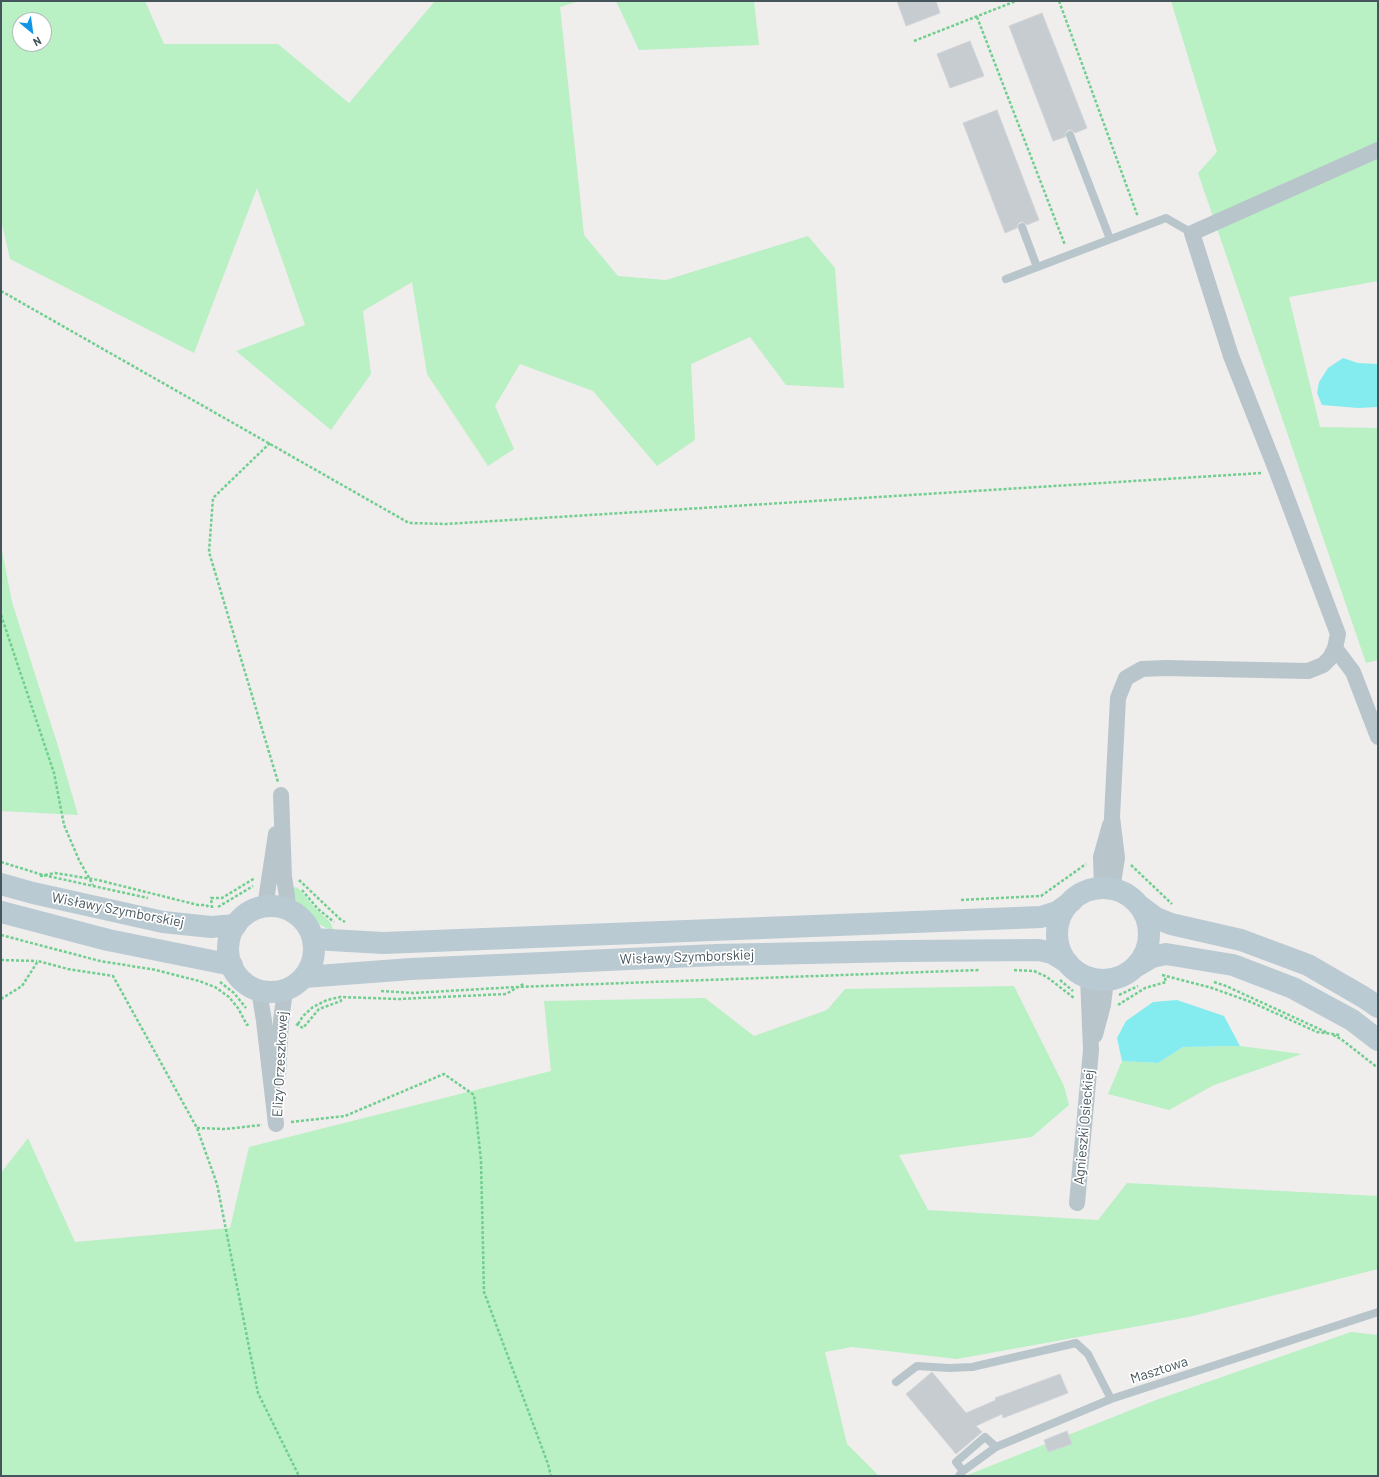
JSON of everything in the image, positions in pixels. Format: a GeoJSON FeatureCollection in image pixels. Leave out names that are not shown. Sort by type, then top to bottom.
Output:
{"type":"FeatureCollection","features":[{"type":"Feature","properties":{"kind":"main road","name":"Wisławy Szymborskiej"},"geometry":{"type":"LineString","coordinates":[[1,884],[41,895],[163,922],[211,927],[236,925]]}},
{"type":"Feature","properties":{"kind":"main road"},"geometry":{"type":"LineString","coordinates":[[1378,1007],[1308,966],[1241,940],[1172,924],[1156,918],[1130,896],[1107,889],[1091,890],[1081,894],[1072,901],[1062,915],[1058,931],[1061,970],[1074,969],[1089,983],[1122,976],[1152,957],[1166,954],[1233,965],[1293,988],[1352,1020],[1378,1040]]}},
{"type":"Feature","properties":{"kind":"main road","name":"Wisławy Szymborskiej"},"geometry":{"type":"LineString","coordinates":[[313,939],[383,943],[1041,917],[1057,912],[1072,901]]}},
{"type":"Feature","properties":{"kind":"main road"},"geometry":{"type":"LineString","coordinates":[[1136,967],[1145,953],[1149,937],[1147,921],[1140,906]]}},
{"type":"Feature","properties":{"kind":"main road"},"geometry":{"type":"LineString","coordinates":[[265,907],[277,907],[288,910],[300,917],[308,927],[313,939],[313,959],[310,969],[295,985],[285,990],[272,992],[259,990],[247,985],[238,976],[229,957],[229,940],[236,925],[244,916],[254,910],[265,907]]}},
{"type":"Feature","properties":{"kind":"main road","name":"Wisławy Szymborskiej"},"geometry":{"type":"LineString","coordinates":[[1,912],[108,940],[232,965]]}},
{"type":"Feature","properties":{"kind":"main road","name":"Wisławy Szymborskiej"},"geometry":{"type":"LineString","coordinates":[[304,977],[411,969],[716,955],[902,951],[1039,950],[1052,953],[1061,970]]}},
{"type":"Feature","properties":{"kind":"street"},"geometry":{"type":"LineString","coordinates":[[1107,889],[1117,858],[1112,818],[1118,698],[1126,678],[1142,669],[1158,668],[1308,671],[1323,666],[1330,658],[1335,648],[1338,634],[1277,472],[1231,356],[1192,233],[1378,150]]}},
{"type":"Feature","properties":{"kind":"street"},"geometry":{"type":"LineString","coordinates":[[1335,648],[1353,672],[1378,736]]}},
{"type":"Feature","properties":{"kind":"street"},"geometry":{"type":"LineString","coordinates":[[265,907],[281,795]]}},
{"type":"Feature","properties":{"kind":"street"},"geometry":{"type":"LineString","coordinates":[[281,795],[284,877],[288,910]]}},
{"type":"Feature","properties":{"kind":"street","name":"Agnieszki Osieckiej"},"geometry":{"type":"LineString","coordinates":[[1077,1203],[1091,1050],[1089,983]]}},
{"type":"Feature","properties":{"kind":"street","name":"Elizy Orzeszkowej"},"geometry":{"type":"LineString","coordinates":[[259,990],[276,1124]]}},
{"type":"Feature","properties":{"kind":"street","name":"Elizy Orzeszkowej"},"geometry":{"type":"LineString","coordinates":[[276,1124],[281,1021],[285,990]]}},
{"type":"Feature","properties":{"kind":"lane"},"geometry":{"type":"LineString","coordinates":[[1070,135],[1110,239]]}},
{"type":"Feature","properties":{"kind":"lane"},"geometry":{"type":"LineString","coordinates":[[1006,279],[1166,218],[1192,233]]}},
{"type":"Feature","properties":{"kind":"lane"},"geometry":{"type":"LineString","coordinates":[[1022,227],[1037,267]]}},
{"type":"Feature","properties":{"kind":"lane","name":"Masztowa"},"geometry":{"type":"LineString","coordinates":[[961,1474],[996,1448],[1111,1399],[1378,1312]]}},
{"type":"Feature","properties":{"kind":"lane"},"geometry":{"type":"LineString","coordinates":[[896,1382],[917,1366],[949,1368],[972,1366],[1076,1343],[1088,1354],[1111,1399]]}},
{"type":"Feature","properties":{"kind":"lane"},"geometry":{"type":"LineString","coordinates":[[961,1474],[956,1462],[985,1437],[996,1448]]}},
{"type":"Feature","properties":{"kind":"path"},"geometry":{"type":"LineString","coordinates":[[914,41],[1016,1]]}},
{"type":"Feature","properties":{"kind":"path"},"geometry":{"type":"LineString","coordinates":[[1060,1],[1141,227]]}},
{"type":"Feature","properties":{"kind":"path"},"geometry":{"type":"LineString","coordinates":[[977,17],[1069,255]]}},
{"type":"Feature","properties":{"kind":"path"},"geometry":{"type":"LineString","coordinates":[[1,291],[409,523],[439,524],[1277,472]]}},
{"type":"Feature","properties":{"kind":"path"},"geometry":{"type":"LineString","coordinates":[[270,443],[213,498],[209,552],[281,795]]}},
{"type":"Feature","properties":{"kind":"path"},"geometry":{"type":"LineString","coordinates":[[1,615],[54,773],[64,825],[79,860],[93,885]]}},
{"type":"Feature","properties":{"kind":"path"},"geometry":{"type":"LineString","coordinates":[[1,862],[43,875],[152,899]]}},
{"type":"Feature","properties":{"kind":"path"},"geometry":{"type":"LineString","coordinates":[[953,900],[1041,896],[1090,862]]}},
{"type":"Feature","properties":{"kind":"path"},"geometry":{"type":"LineString","coordinates":[[37,876],[55,873],[90,879],[198,905],[206,905],[212,910]]}},
{"type":"Feature","properties":{"kind":"path"},"geometry":{"type":"LineString","coordinates":[[212,910],[211,898],[222,898],[250,880],[260,876]]}},
{"type":"Feature","properties":{"kind":"path"},"geometry":{"type":"LineString","coordinates":[[297,879],[301,880],[340,919],[348,924]]}},
{"type":"Feature","properties":{"kind":"path"},"geometry":{"type":"LineString","coordinates":[[205,910],[212,910],[254,885]]}},
{"type":"Feature","properties":{"kind":"path"},"geometry":{"type":"LineString","coordinates":[[299,887],[318,909],[335,923]]}},
{"type":"Feature","properties":{"kind":"path"},"geometry":{"type":"LineString","coordinates":[[1,935],[100,961],[156,970],[199,981],[215,987],[229,997],[238,1008],[247,1025]]}},
{"type":"Feature","properties":{"kind":"path"},"geometry":{"type":"LineString","coordinates":[[1,960],[38,961],[68,969],[113,976],[197,1128],[217,1184],[258,1393],[299,1476]]}},
{"type":"Feature","properties":{"kind":"path"},"geometry":{"type":"LineString","coordinates":[[1,1000],[22,986],[38,961]]}},
{"type":"Feature","properties":{"kind":"path"},"geometry":{"type":"LineString","coordinates":[[374,991],[413,994],[516,988],[986,970]]}},
{"type":"Feature","properties":{"kind":"path"},"geometry":{"type":"LineString","coordinates":[[1008,970],[1034,971],[1047,977],[1075,998]]}},
{"type":"Feature","properties":{"kind":"path"},"geometry":{"type":"LineString","coordinates":[[1061,970],[1089,983]]}},
{"type":"Feature","properties":{"kind":"path"},"geometry":{"type":"LineString","coordinates":[[1163,975],[1168,973]]}},
{"type":"Feature","properties":{"kind":"path"},"geometry":{"type":"LineString","coordinates":[[1115,1007],[1145,988],[1166,982],[1163,975]]}},
{"type":"Feature","properties":{"kind":"path"},"geometry":{"type":"LineString","coordinates":[[1163,975],[1212,988],[1251,1002],[1317,1032],[1342,1035]]}},
{"type":"Feature","properties":{"kind":"path"},"geometry":{"type":"LineString","coordinates":[[340,996],[399,999],[506,994],[531,980]]}},
{"type":"Feature","properties":{"kind":"path"},"geometry":{"type":"LineString","coordinates":[[1213,981],[1341,1039],[1378,1068]]}},
{"type":"Feature","properties":{"kind":"path"},"geometry":{"type":"LineString","coordinates":[[340,996],[341,1001],[319,1010],[303,1028],[298,1024],[303,1016],[313,1007],[346,993]]}},
{"type":"Feature","properties":{"kind":"path"},"geometry":{"type":"LineString","coordinates":[[197,1128],[225,1129],[345,1116],[444,1074],[474,1095],[481,1162],[484,1292],[548,1464],[551,1476]]}},
{"type":"Feature","properties":{"kind":"green space"},"geometry":{"type":"Polygon","coordinates":[[[1,1],[145,1],[164,44],[278,44],[349,103],[435,1],[579,1],[560,7],[584,235],[618,276],[666,280],[808,236],[835,268],[844,388],[786,385],[750,337],[691,364],[695,440],[657,466],[593,391],[520,364],[495,406],[514,449],[488,466],[427,374],[412,282],[363,311],[371,374],[331,430],[236,351],[305,325],[257,188],[194,353],[10,259],[1,220],[1,1]]]}},
{"type":"Feature","properties":{"kind":"green space"},"geometry":{"type":"Polygon","coordinates":[[[616,1],[754,1],[759,45],[639,50],[616,1]]]}},
{"type":"Feature","properties":{"kind":"green space"},"geometry":{"type":"Polygon","coordinates":[[[1171,1],[1378,1],[1378,281],[1289,297],[1320,427],[1378,428],[1378,660],[1366,663],[1198,173],[1217,152],[1171,1]]]}},
{"type":"Feature","properties":{"kind":"green space"},"geometry":{"type":"Polygon","coordinates":[[[1,545],[12,602],[57,743],[78,815],[1,811],[1,545]]]}},
{"type":"Feature","properties":{"kind":"green space"},"geometry":{"type":"Polygon","coordinates":[[[293,887],[298,888],[316,909],[330,922],[333,931],[322,926],[300,908],[294,895],[293,887]]]}},
{"type":"Feature","properties":{"kind":"green space"},"geometry":{"type":"Polygon","coordinates":[[[1014,986],[1064,1086],[1069,1105],[1032,1137],[899,1155],[928,1210],[1098,1220],[1127,1183],[1378,1196],[1378,1269],[1189,1317],[957,1359],[852,1347],[825,1352],[847,1444],[879,1476],[1,1476],[1,1173],[28,1138],[75,1242],[230,1228],[249,1147],[551,1071],[544,1001],[705,998],[754,1036],[827,1010],[845,989],[1014,986]]]}},
{"type":"Feature","properties":{"kind":"green space"},"geometry":{"type":"Polygon","coordinates":[[[1240,1046],[1302,1054],[1214,1085],[1169,1110],[1108,1094],[1122,1061],[1158,1063],[1183,1047],[1240,1046]]]}},
{"type":"Feature","properties":{"kind":"green space"},"geometry":{"type":"Polygon","coordinates":[[[1351,1332],[1378,1335],[1378,1476],[965,1476],[1156,1400],[1351,1332]]]}},
{"type":"Feature","properties":{"kind":"water"},"geometry":{"type":"Polygon","coordinates":[[[1343,358],[1358,363],[1378,364],[1378,407],[1358,408],[1322,405],[1317,393],[1319,382],[1328,368],[1343,358]]]}},
{"type":"Feature","properties":{"kind":"water"},"geometry":{"type":"Polygon","coordinates":[[[1177,1000],[1224,1016],[1240,1046],[1183,1047],[1158,1063],[1122,1061],[1117,1038],[1126,1021],[1153,1002],[1177,1000]]]}},
{"type":"Feature","properties":{"kind":"building"},"geometry":{"type":"Polygon","coordinates":[[[897,1],[936,1],[940,13],[906,26],[897,1]]]}},
{"type":"Feature","properties":{"kind":"building"},"geometry":{"type":"Polygon","coordinates":[[[1042,13],[1087,128],[1075,133],[1068,130],[1065,137],[1053,141],[1009,26],[1042,13]]]}},
{"type":"Feature","properties":{"kind":"building"},"geometry":{"type":"Polygon","coordinates":[[[970,41],[984,76],[950,88],[937,54],[970,41]]]}},
{"type":"Feature","properties":{"kind":"building"},"geometry":{"type":"Polygon","coordinates":[[[997,110],[1039,220],[1027,225],[1020,222],[1017,228],[1005,233],[963,123],[997,110]]]}},
{"type":"Feature","properties":{"kind":"building"},"geometry":{"type":"Polygon","coordinates":[[[932,1372],[966,1413],[996,1400],[995,1398],[1060,1374],[1068,1393],[1003,1418],[1002,1414],[976,1426],[982,1432],[956,1454],[906,1394],[932,1372]]]}},
{"type":"Feature","properties":{"kind":"building"},"geometry":{"type":"Polygon","coordinates":[[[1067,1431],[1072,1444],[1048,1452],[1044,1440],[1067,1431]]]}}]}
